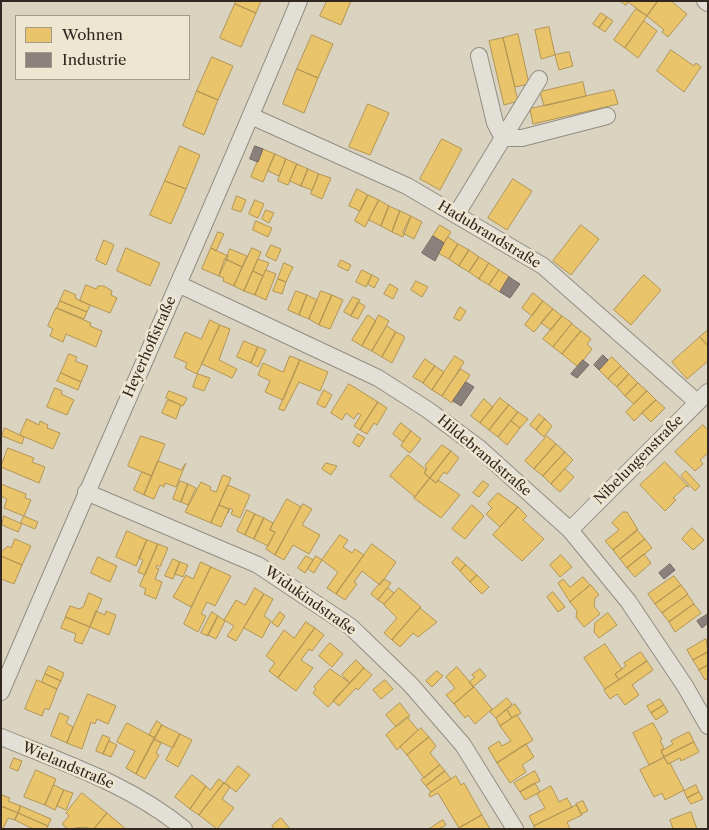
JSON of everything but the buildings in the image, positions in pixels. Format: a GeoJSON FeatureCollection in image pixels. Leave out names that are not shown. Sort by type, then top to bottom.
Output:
{"type":"FeatureCollection","features":[{"type":"Feature","properties":{"kind":"street","name":"Heyerhoffstraße"},"geometry":{"type":"LineString","coordinates":[[1,692],[299,1]]}},
{"type":"Feature","properties":{"kind":"street"},"geometry":{"type":"LineString","coordinates":[[479,56],[495,123],[503,138]]}},
{"type":"Feature","properties":{"kind":"street"},"geometry":{"type":"LineString","coordinates":[[456,215],[540,79]]}},
{"type":"Feature","properties":{"kind":"street","name":"Hadubrandstraße"},"geometry":{"type":"LineString","coordinates":[[251,116],[407,186],[543,266],[702,397]]}},
{"type":"Feature","properties":{"kind":"street"},"geometry":{"type":"LineString","coordinates":[[503,138],[522,138],[606,116]]}},
{"type":"Feature","properties":{"kind":"street","name":"Hildebrandstraße"},"geometry":{"type":"LineString","coordinates":[[178,284],[378,378],[428,410],[478,448],[570,530],[628,601],[685,686],[708,726]]}},
{"type":"Feature","properties":{"kind":"street","name":"Nibelungenstraße"},"geometry":{"type":"LineString","coordinates":[[570,530],[702,397]]}},
{"type":"Feature","properties":{"kind":"street","name":"Widukindstraße"},"geometry":{"type":"LineString","coordinates":[[86,492],[258,565],[351,627],[410,685],[463,745],[514,829]]}},
{"type":"Feature","properties":{"kind":"street","name":"Wielandstraße"},"geometry":{"type":"LineString","coordinates":[[1,737],[106,780],[171,818],[184,829]]}}]}
